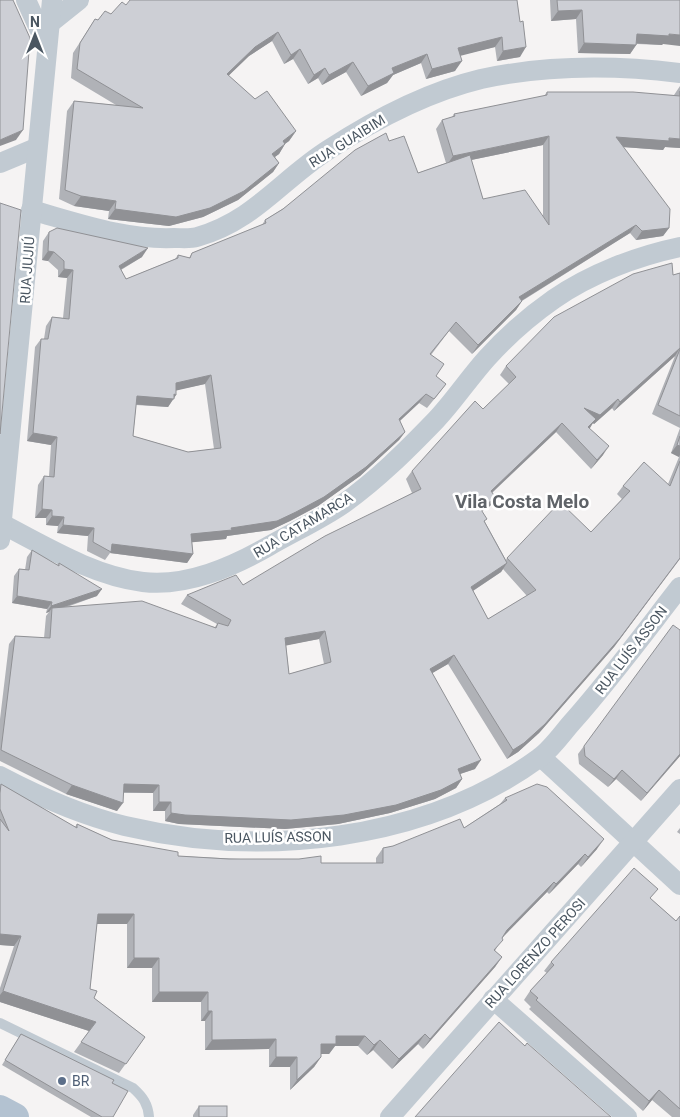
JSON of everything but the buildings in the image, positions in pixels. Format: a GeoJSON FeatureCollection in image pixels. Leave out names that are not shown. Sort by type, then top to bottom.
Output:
{"type":"FeatureCollection","features":[{"type":"Feature","properties":{"kind":"main road"},"geometry":{"type":"LineString","coordinates":[[0,1109],[15,1117]]}},
{"type":"Feature","properties":{"kind":"street"},"geometry":{"type":"LineString","coordinates":[[26,0],[46,44]]}},
{"type":"Feature","properties":{"kind":"street","name":"RUA JUJIÚ"},"geometry":{"type":"LineString","coordinates":[[1,532],[24,310],[36,148],[52,0]]}},
{"type":"Feature","properties":{"kind":"street"},"geometry":{"type":"LineString","coordinates":[[49,24],[79,0]]}},
{"type":"Feature","properties":{"kind":"street","name":"RUA GUAIBIM"},"geometry":{"type":"LineString","coordinates":[[31,210],[115,234],[160,239],[195,238],[252,212],[326,151],[364,128],[435,95],[480,80],[530,72],[582,68],[648,69],[680,72]]}},
{"type":"Feature","properties":{"kind":"street"},"geometry":{"type":"LineString","coordinates":[[0,163],[36,148]]}},
{"type":"Feature","properties":{"kind":"street","name":"RUA CATAMARCA"},"geometry":{"type":"LineString","coordinates":[[1,532],[51,549],[106,573],[143,582],[175,582],[206,575],[254,555],[342,504],[390,466],[438,418],[488,356],[554,299],[630,261],[680,247]]}},
{"type":"Feature","properties":{"kind":"street","name":"RUA LUÍS ASSON"},"geometry":{"type":"LineString","coordinates":[[0,776],[79,812],[124,826],[180,836],[242,840],[312,839],[368,831],[417,818],[496,785],[541,757],[596,695],[680,587]]}},
{"type":"Feature","properties":{"kind":"street"},"geometry":{"type":"LineString","coordinates":[[541,757],[632,844],[680,885]]}},
{"type":"Feature","properties":{"kind":"street","name":"RUA LORENZO PEROSI"},"geometry":{"type":"LineString","coordinates":[[390,1117],[680,789]]}},
{"type":"Feature","properties":{"kind":"street"},"geometry":{"type":"LineString","coordinates":[[493,999],[627,1117]]}},
{"type":"Feature","properties":{"kind":"lane"},"geometry":{"type":"LineString","coordinates":[[0,1023],[133,1088],[142,1096],[148,1106],[149,1117]]}},
{"type":"Feature","properties":{"kind":"place","name":"BR"},"geometry":{"type":"Point","coordinates":[62,1081]}},
{"type":"Feature","properties":{"kind":"district","name":"Vila Costa Melo"},"geometry":{"type":"Point","coordinates":[522,501]}}]}
